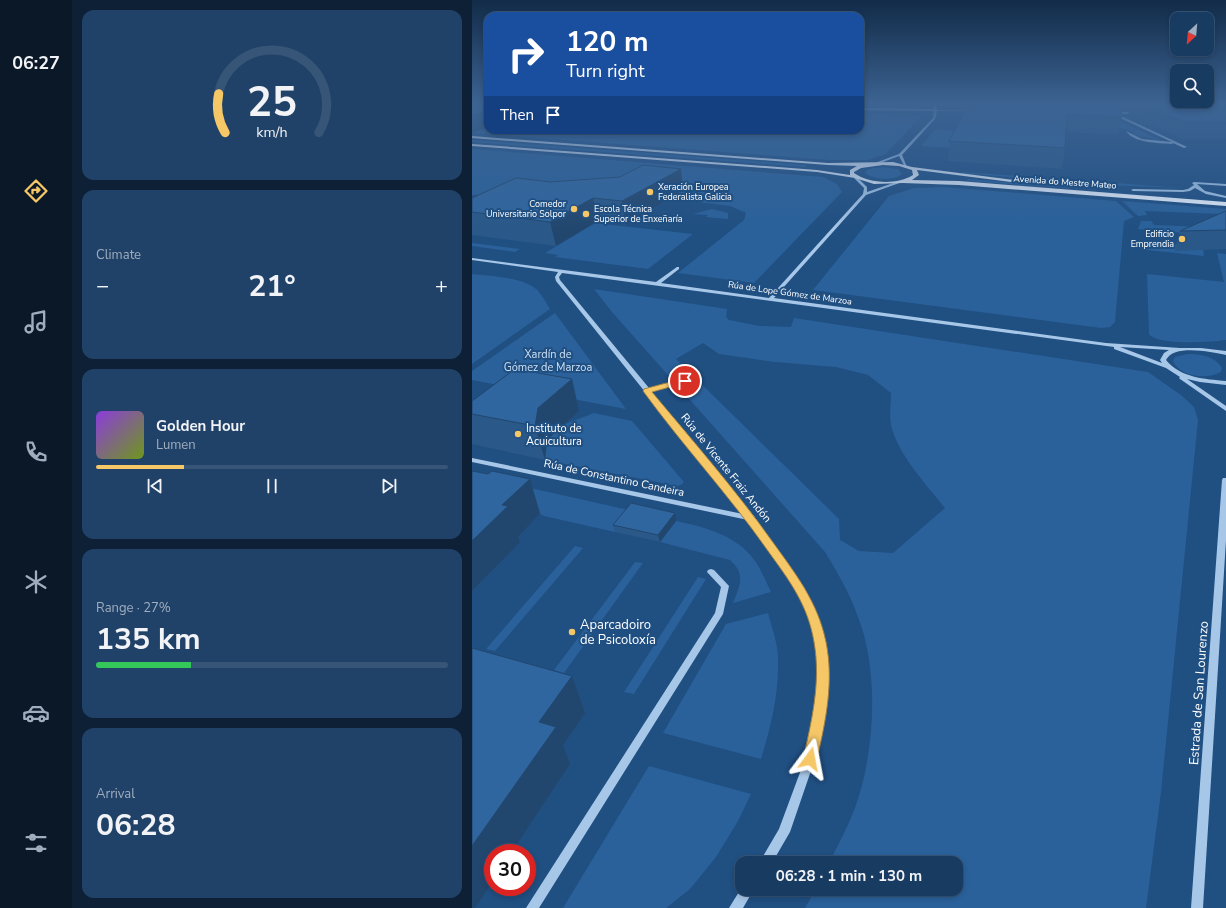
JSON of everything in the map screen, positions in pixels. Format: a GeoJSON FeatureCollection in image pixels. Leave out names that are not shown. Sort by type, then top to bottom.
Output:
{"type":"FeatureCollection","features":[{"type":"Feature","properties":{"kind":"main road"},"geometry":{"type":"LineString","coordinates":[[569,144],[828,164],[868,165]]}},
{"type":"Feature","properties":{"kind":"main road"},"geometry":{"type":"LineString","coordinates":[[472,145],[817,171],[855,177]]}},
{"type":"Feature","properties":{"kind":"main road","name":"Avenida do Mestre Mateo"},"geometry":{"type":"LineString","coordinates":[[868,165],[891,164],[945,174],[1018,181]]}},
{"type":"Feature","properties":{"kind":"main road"},"geometry":{"type":"LineString","coordinates":[[855,177],[852,173],[854,169],[868,165]]}},
{"type":"Feature","properties":{"kind":"main road"},"geometry":{"type":"LineString","coordinates":[[903,181],[916,175],[916,171],[909,167]]}},
{"type":"Feature","properties":{"kind":"main road","name":"Avenida do Mestre Mateo"},"geometry":{"type":"LineString","coordinates":[[855,177],[875,182],[903,181],[959,183],[1226,204]]}},
{"type":"Feature","properties":{"kind":"main road","name":"Avenida do Mestre Mateo"},"geometry":{"type":"LineString","coordinates":[[1125,189],[1192,195]]}},
{"type":"Feature","properties":{"kind":"main road"},"geometry":{"type":"LineString","coordinates":[[1199,195],[1226,198]]}},
{"type":"Feature","properties":{"kind":"street"},"geometry":{"type":"LineString","coordinates":[[876,164],[900,155],[909,144]]}},
{"type":"Feature","properties":{"kind":"street"},"geometry":{"type":"LineString","coordinates":[[1179,144],[1185,147]]}},
{"type":"Feature","properties":{"kind":"street"},"geometry":{"type":"LineString","coordinates":[[900,155],[909,167]]}},
{"type":"Feature","properties":{"kind":"street"},"geometry":{"type":"LineString","coordinates":[[855,177],[866,188],[865,194]]}},
{"type":"Feature","properties":{"kind":"street"},"geometry":{"type":"LineString","coordinates":[[771,299],[865,194],[903,181]]}},
{"type":"Feature","properties":{"kind":"street"},"geometry":{"type":"LineString","coordinates":[[1133,190],[1183,191],[1189,190],[1195,186],[1194,183],[1226,185]]}},
{"type":"Feature","properties":{"kind":"street"},"geometry":{"type":"LineString","coordinates":[[1195,186],[1207,193],[1226,198]]}},
{"type":"Feature","properties":{"kind":"street","name":"Rúa de Lope Gómez de Marzoa"},"geometry":{"type":"LineString","coordinates":[[472,259],[1106,345],[1226,353]]}},
{"type":"Feature","properties":{"kind":"street"},"geometry":{"type":"LineString","coordinates":[[656,284],[677,268]]}},
{"type":"Feature","properties":{"kind":"street","name":"Rúa de Vicente Fraiz Andón"},"geometry":{"type":"LineString","coordinates":[[561,271],[557,277],[558,280],[750,518],[801,589],[811,611],[820,642],[823,678],[819,719],[810,759],[784,832],[769,856]]}},
{"type":"Feature","properties":{"kind":"street","name":"Rúa de Lope Gómez de Marzoa"},"geometry":{"type":"LineString","coordinates":[[1106,345],[1167,366],[1226,410]]}},
{"type":"Feature","properties":{"kind":"street"},"geometry":{"type":"LineString","coordinates":[[1167,366],[1163,360],[1164,355],[1178,349]]}},
{"type":"Feature","properties":{"kind":"street","name":"Rúa de Lope Gómez de Marzoa"},"geometry":{"type":"LineString","coordinates":[[1176,373],[1226,383]]}},
{"type":"Feature","properties":{"kind":"street"},"geometry":{"type":"LineString","coordinates":[[647,391],[696,378]]}},
{"type":"Feature","properties":{"kind":"street","name":"Rúa de Constantino Candeira"},"geometry":{"type":"LineString","coordinates":[[472,460],[750,518]]}},
{"type":"Feature","properties":{"kind":"street","name":"Estrada de San Lourenzo"},"geometry":{"type":"LineString","coordinates":[[1197,908],[1226,480]]}},
{"type":"Feature","properties":{"kind":"street"},"geometry":{"type":"LineString","coordinates":[[532,908],[719,614],[725,586],[711,572]]}},
{"type":"Feature","properties":{"kind":"street"},"geometry":{"type":"LineString","coordinates":[[734,908],[743,896]]}},
{"type":"Feature","properties":{"kind":"green space"},"geometry":{"type":"Polygon","coordinates":[[[504,144],[530,144],[806,165],[804,167],[504,144]]]}},
{"type":"Feature","properties":{"kind":"green space"},"geometry":{"type":"Polygon","coordinates":[[[622,144],[894,144],[885,154],[867,160],[829,160],[622,144]]]}},
{"type":"Feature","properties":{"kind":"green space"},"geometry":{"type":"Polygon","coordinates":[[[922,144],[956,144],[954,148],[921,146],[922,144]]]}},
{"type":"Feature","properties":{"kind":"green space"},"geometry":{"type":"Polygon","coordinates":[[[472,149],[823,177],[837,184],[842,192],[754,283],[678,273],[744,220],[746,213],[730,206],[683,200],[676,195],[681,191],[692,193],[697,189],[646,183],[472,195],[472,149]]]}},
{"type":"Feature","properties":{"kind":"green space"},"geometry":{"type":"Polygon","coordinates":[[[883,167],[898,169],[902,174],[894,178],[884,179],[873,177],[865,173],[868,169],[883,167]]]}},
{"type":"Feature","properties":{"kind":"green space"},"geometry":{"type":"Polygon","coordinates":[[[962,173],[1183,188],[1101,185],[962,173]]]}},
{"type":"Feature","properties":{"kind":"green space"},"geometry":{"type":"Polygon","coordinates":[[[968,179],[1086,189],[967,181],[968,179]]]}},
{"type":"Feature","properties":{"kind":"green space"},"geometry":{"type":"Polygon","coordinates":[[[944,187],[1116,201],[1134,217],[1124,221],[1115,322],[1110,327],[1101,328],[813,290],[889,196],[914,188],[944,187]]]}},
{"type":"Feature","properties":{"kind":"green space"},"geometry":{"type":"Polygon","coordinates":[[[1122,201],[1226,209],[1226,217],[1223,214],[1145,211],[1147,215],[1138,216],[1122,201]]]}},
{"type":"Feature","properties":{"kind":"green space"},"geometry":{"type":"Polygon","coordinates":[[[712,209],[728,213],[728,219],[693,214],[712,209]]]}},
{"type":"Feature","properties":{"kind":"green space"},"geometry":{"type":"Polygon","coordinates":[[[1141,221],[1151,221],[1154,225],[1205,227],[1207,235],[1138,229],[1141,221]]]}},
{"type":"Feature","properties":{"kind":"green space"},"geometry":{"type":"Polygon","coordinates":[[[595,223],[693,234],[648,269],[555,257],[558,255],[545,253],[595,223]]]}},
{"type":"Feature","properties":{"kind":"green space"},"geometry":{"type":"Polygon","coordinates":[[[1138,241],[1203,247],[1204,256],[1138,249],[1138,241]]]}},
{"type":"Feature","properties":{"kind":"green space"},"geometry":{"type":"Polygon","coordinates":[[[472,243],[520,249],[515,252],[472,246],[472,243]]]}},
{"type":"Feature","properties":{"kind":"green space"},"geometry":{"type":"Polygon","coordinates":[[[1217,253],[1226,254],[1226,340],[1209,342],[1173,342],[1154,338],[1149,334],[1147,274],[1224,282],[1217,253]]]}},
{"type":"Feature","properties":{"kind":"green space","name":"Xardín de Gómez de Marzoa"},"geometry":{"type":"Polygon","coordinates":[[[472,274],[506,278],[530,285],[540,293],[550,309],[472,364],[472,274]]]}},
{"type":"Feature","properties":{"kind":"green space"},"geometry":{"type":"Polygon","coordinates":[[[594,289],[727,309],[726,317],[729,320],[760,326],[791,327],[794,318],[1148,372],[1181,395],[1194,407],[1198,420],[1161,792],[1146,908],[805,908],[812,896],[963,896],[963,856],[832,856],[848,825],[863,781],[871,734],[872,685],[865,638],[855,608],[835,568],[825,552],[612,312],[594,289]],[[703,343],[676,359],[839,519],[840,540],[859,551],[893,553],[945,508],[921,479],[900,447],[891,425],[891,393],[868,375],[836,367],[775,362],[719,354],[703,343]]]}},
{"type":"Feature","properties":{"kind":"green space","name":"Xardín de Gómez de Marzoa"},"geometry":{"type":"Polygon","coordinates":[[[555,313],[626,409],[472,380],[472,371],[555,313]]]}},
{"type":"Feature","properties":{"kind":"green space"},"geometry":{"type":"Polygon","coordinates":[[[1187,354],[1197,354],[1211,358],[1222,368],[1221,372],[1209,376],[1194,376],[1181,371],[1173,361],[1175,357],[1187,354]]]}},
{"type":"Feature","properties":{"kind":"green space"},"geometry":{"type":"Polygon","coordinates":[[[594,413],[632,421],[684,482],[677,486],[545,460],[547,440],[565,424],[594,413]]]}},
{"type":"Feature","properties":{"kind":"green space"},"geometry":{"type":"Polygon","coordinates":[[[472,475],[633,511],[615,532],[544,516],[472,475]]]}},
{"type":"Feature","properties":{"kind":"green space"},"geometry":{"type":"Polygon","coordinates":[[[676,521],[698,526],[721,534],[741,546],[750,554],[757,564],[771,592],[733,603],[738,591],[740,575],[735,565],[730,560],[660,542],[676,521]]]}},
{"type":"Feature","properties":{"kind":"green space"},"geometry":{"type":"Polygon","coordinates":[[[575,546],[583,548],[495,651],[486,649],[575,546]]]}},
{"type":"Feature","properties":{"kind":"green space"},"geometry":{"type":"Polygon","coordinates":[[[635,562],[643,563],[564,673],[554,670],[635,562]]]}},
{"type":"Feature","properties":{"kind":"green space"},"geometry":{"type":"Polygon","coordinates":[[[698,577],[706,579],[634,694],[624,692],[698,577]]]}},
{"type":"Feature","properties":{"kind":"green space"},"geometry":{"type":"Polygon","coordinates":[[[768,613],[777,648],[778,672],[774,710],[761,759],[663,733],[726,624],[768,613]]]}},
{"type":"Feature","properties":{"kind":"green space"},"geometry":{"type":"Polygon","coordinates":[[[649,766],[751,794],[738,821],[716,857],[690,889],[666,908],[563,908],[649,766]]]}},
{"type":"Feature","properties":{"kind":"building"},"geometry":{"type":"Polygon","coordinates":[[[1005,144],[1065,144],[1065,148],[1005,144]]]}},
{"type":"Feature","properties":{"kind":"building"},"geometry":{"type":"Polygon","coordinates":[[[643,165],[681,169],[622,201],[593,198],[550,222],[472,212],[472,198],[516,178],[550,182],[620,177],[643,165]]]}},
{"type":"Feature","properties":{"kind":"building"},"geometry":{"type":"Polygon","coordinates":[[[1226,211],[1226,230],[1180,231],[1226,211]]]}},
{"type":"Feature","properties":{"kind":"building"},"geometry":{"type":"Polygon","coordinates":[[[515,369],[572,379],[538,408],[535,426],[472,414],[472,401],[515,369]]]}},
{"type":"Feature","properties":{"kind":"building"},"geometry":{"type":"Polygon","coordinates":[[[472,471],[488,474],[492,471],[530,479],[502,505],[508,506],[472,541],[472,471]]]}},
{"type":"Feature","properties":{"kind":"building"},"geometry":{"type":"Polygon","coordinates":[[[631,503],[675,513],[658,535],[613,525],[631,503]]]}},
{"type":"Feature","properties":{"kind":"building"},"geometry":{"type":"Polygon","coordinates":[[[472,648],[572,676],[539,722],[556,727],[472,846],[472,648]]]}},
{"type":"Feature","properties":{"kind":"place","name":"Xeración Europea Federalista Galicia"},"geometry":{"type":"Point","coordinates":[650,192]}},
{"type":"Feature","properties":{"kind":"place","name":"Comedor Universitario Solpor"},"geometry":{"type":"Point","coordinates":[574,209]}},
{"type":"Feature","properties":{"kind":"place","name":"Escola Técnica Superior de Enxeñaría"},"geometry":{"type":"Point","coordinates":[586,214]}},
{"type":"Feature","properties":{"kind":"place","name":"Edificio Emprendia"},"geometry":{"type":"Point","coordinates":[1182,239]}},
{"type":"Feature","properties":{"kind":"place","name":"Instituto de Acuicultura"},"geometry":{"type":"Point","coordinates":[518,434]}},
{"type":"Feature","properties":{"kind":"place","name":"Aparcadoiro de Psicoloxía"},"geometry":{"type":"Point","coordinates":[572,632]}},
{"type":"Feature","properties":{"kind":"route"},"geometry":{"type":"LineString","coordinates":[[685,381],[647,391],[750,518],[801,589],[811,611],[820,642],[823,678],[819,719],[810,759]]}}]}
